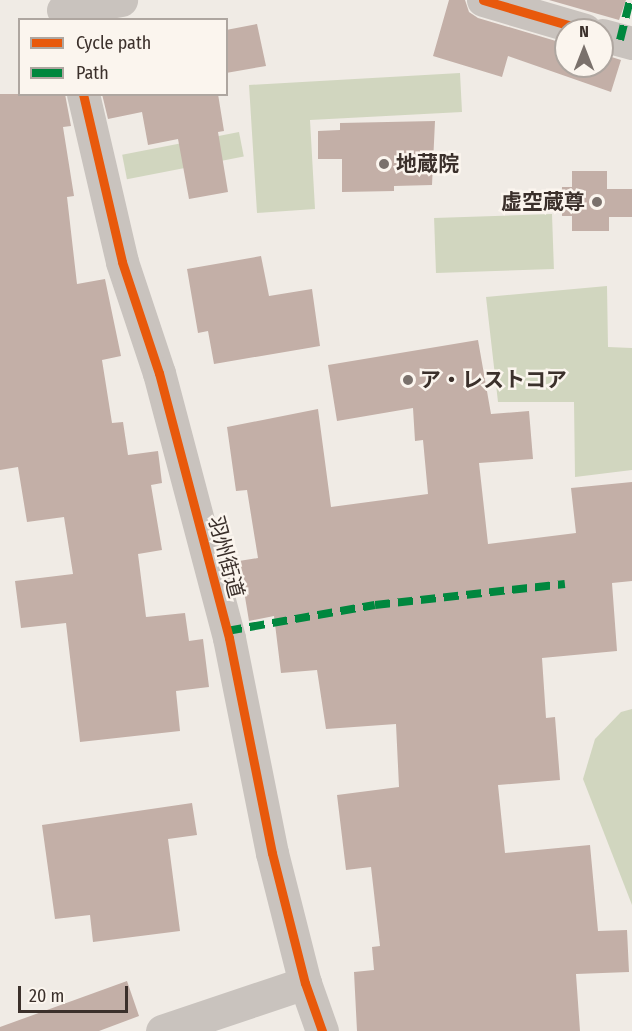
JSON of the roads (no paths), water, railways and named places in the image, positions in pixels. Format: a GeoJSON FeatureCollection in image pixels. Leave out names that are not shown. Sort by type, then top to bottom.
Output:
{"type":"FeatureCollection","features":[{"type":"Feature","properties":{"kind":"street"},"geometry":{"type":"LineString","coordinates":[[63,10],[121,0]]}},
{"type":"Feature","properties":{"kind":"street"},"geometry":{"type":"LineString","coordinates":[[501,3],[554,20]]}},
{"type":"Feature","properties":{"kind":"street"},"geometry":{"type":"LineString","coordinates":[[614,38],[632,43]]}},
{"type":"Feature","properties":{"kind":"street","name":"羽州街道"},"geometry":{"type":"LineString","coordinates":[[83,96],[122,262],[159,373],[229,638],[272,853],[305,983],[322,1031]]}},
{"type":"Feature","properties":{"kind":"street"},"geometry":{"type":"LineString","coordinates":[[162,1031],[305,983]]}},
{"type":"Feature","properties":{"kind":"place","name":"地蔵院"},"geometry":{"type":"Point","coordinates":[384,164]}},
{"type":"Feature","properties":{"kind":"place","name":"虚空蔵尊"},"geometry":{"type":"Point","coordinates":[597,202]}},
{"type":"Feature","properties":{"kind":"place","name":"ア・レストコア"},"geometry":{"type":"Point","coordinates":[408,380]}}]}
